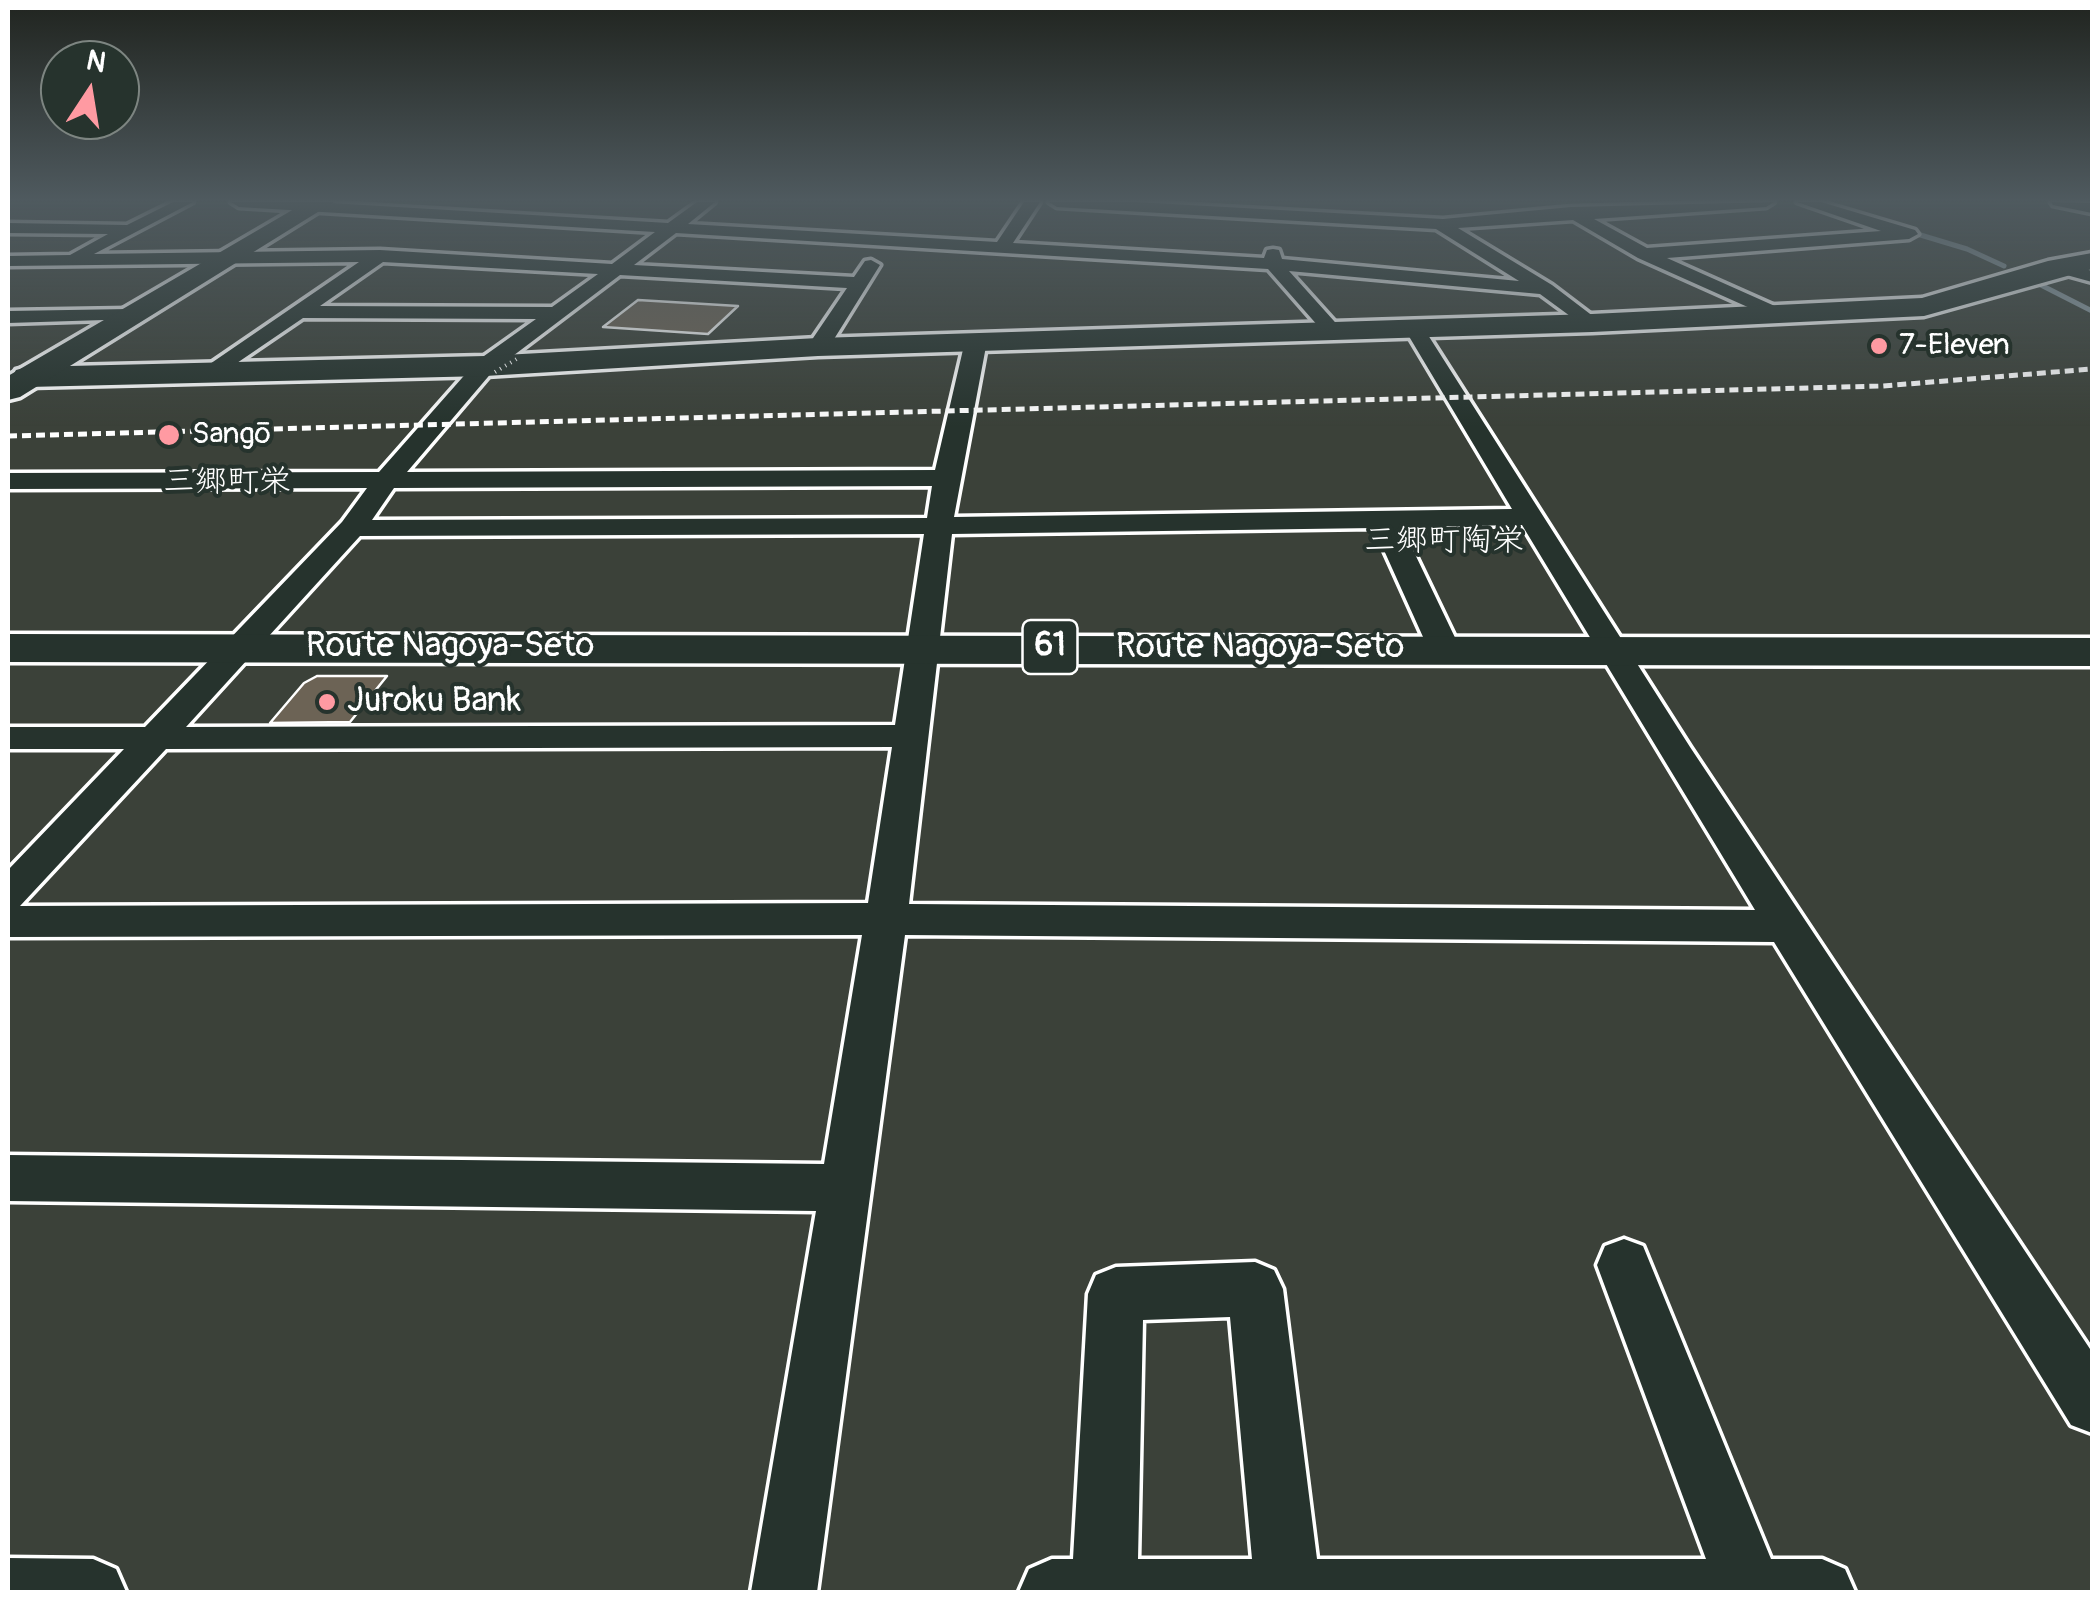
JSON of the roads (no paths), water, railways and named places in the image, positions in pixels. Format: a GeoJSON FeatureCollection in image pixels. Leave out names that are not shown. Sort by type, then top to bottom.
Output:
{"type":"FeatureCollection","features":[{"type":"Feature","properties":{"kind":"street"},"geometry":{"type":"LineString","coordinates":[[14,382],[192,277]]}},
{"type":"Feature","properties":{"kind":"street"},"geometry":{"type":"LineString","coordinates":[[212,373],[350,277]]}},
{"type":"Feature","properties":{"kind":"street"},"geometry":{"type":"LineString","coordinates":[[8,895],[352,528],[387,479],[490,369],[609,277]]}},
{"type":"Feature","properties":{"kind":"street"},"geometry":{"type":"LineString","coordinates":[[741,277],[858,283]]}},
{"type":"Feature","properties":{"kind":"street"},"geometry":{"type":"LineString","coordinates":[[818,347],[863,277]]}},
{"type":"Feature","properties":{"kind":"street"},"geometry":{"type":"LineString","coordinates":[[1285,277],[1333,332]]}},
{"type":"Feature","properties":{"kind":"street"},"geometry":{"type":"LineString","coordinates":[[1411,277],[1545,289]]}},
{"type":"Feature","properties":{"kind":"street"},"geometry":{"type":"LineString","coordinates":[[1525,277],[1592,323]]}},
{"type":"Feature","properties":{"kind":"street"},"geometry":{"type":"LineString","coordinates":[[1694,277],[1779,315]]}},
{"type":"Feature","properties":{"kind":"street"},"geometry":{"type":"LineString","coordinates":[[14,382],[212,373],[490,369],[818,347],[1779,315],[1924,307],[2026,277]]}},
{"type":"Feature","properties":{"kind":"street"},"geometry":{"type":"LineString","coordinates":[[298,312],[561,313]]}},
{"type":"Feature","properties":{"kind":"street"},"geometry":{"type":"LineString","coordinates":[[8,317],[129,315]]}},
{"type":"Feature","properties":{"kind":"street"},"geometry":{"type":"LineString","coordinates":[[1414,328],[1786,926],[2092,1404]]}},
{"type":"Feature","properties":{"kind":"street"},"geometry":{"type":"LineString","coordinates":[[784,1592],[886,919],[946,478],[976,341]]}},
{"type":"Feature","properties":{"kind":"street"},"geometry":{"type":"LineString","coordinates":[[8,481],[946,478]]}},
{"type":"Feature","properties":{"kind":"street"},"geometry":{"type":"LineString","coordinates":[[1383,517],[1444,648]]}},
{"type":"Feature","properties":{"kind":"street"},"geometry":{"type":"LineString","coordinates":[[352,528],[940,526],[1530,517]]}},
{"type":"Feature","properties":{"kind":"street","name":"Route Nagoya-Seto"},"geometry":{"type":"LineString","coordinates":[[8,648],[2092,652]]}},
{"type":"Feature","properties":{"kind":"street"},"geometry":{"type":"LineString","coordinates":[[8,738],[912,736]]}},
{"type":"Feature","properties":{"kind":"street"},"geometry":{"type":"LineString","coordinates":[[8,922],[886,919],[1786,926]]}},
{"type":"Feature","properties":{"kind":"street"},"geometry":{"type":"LineString","coordinates":[[8,1178],[846,1188]]}},
{"type":"Feature","properties":{"kind":"street"},"geometry":{"type":"LineString","coordinates":[[1624,1265],[1751,1590]]}},
{"type":"Feature","properties":{"kind":"street"},"geometry":{"type":"LineString","coordinates":[[1288,1591],[1254,1289],[1116,1294],[1083,1592],[1822,1592]]}},
{"type":"Feature","properties":{"kind":"street"},"geometry":{"type":"LineString","coordinates":[[8,1591],[92,1592]]}},
{"type":"Feature","properties":{"kind":"waterway"},"geometry":{"type":"LineString","coordinates":[[2033,281],[2092,311]]}},
{"type":"Feature","properties":{"kind":"railway"},"geometry":{"type":"LineString","coordinates":[[8,436],[1883,386],[2092,369]]}},
{"type":"Feature","properties":{"kind":"place","name":"7-Eleven"},"geometry":{"type":"Point","coordinates":[1879,346]}},
{"type":"Feature","properties":{"kind":"place","name":"Sangō"},"geometry":{"type":"Point","coordinates":[169,435]}},
{"type":"Feature","properties":{"kind":"place","name":"Juroku Bank"},"geometry":{"type":"Point","coordinates":[327,702]}},
{"type":"Feature","properties":{"kind":"district","name":"三郷町栄"},"geometry":{"type":"Point","coordinates":[227,483]}},
{"type":"Feature","properties":{"kind":"district","name":"三郷町陶栄"},"geometry":{"type":"Point","coordinates":[1444,542]}}]}
